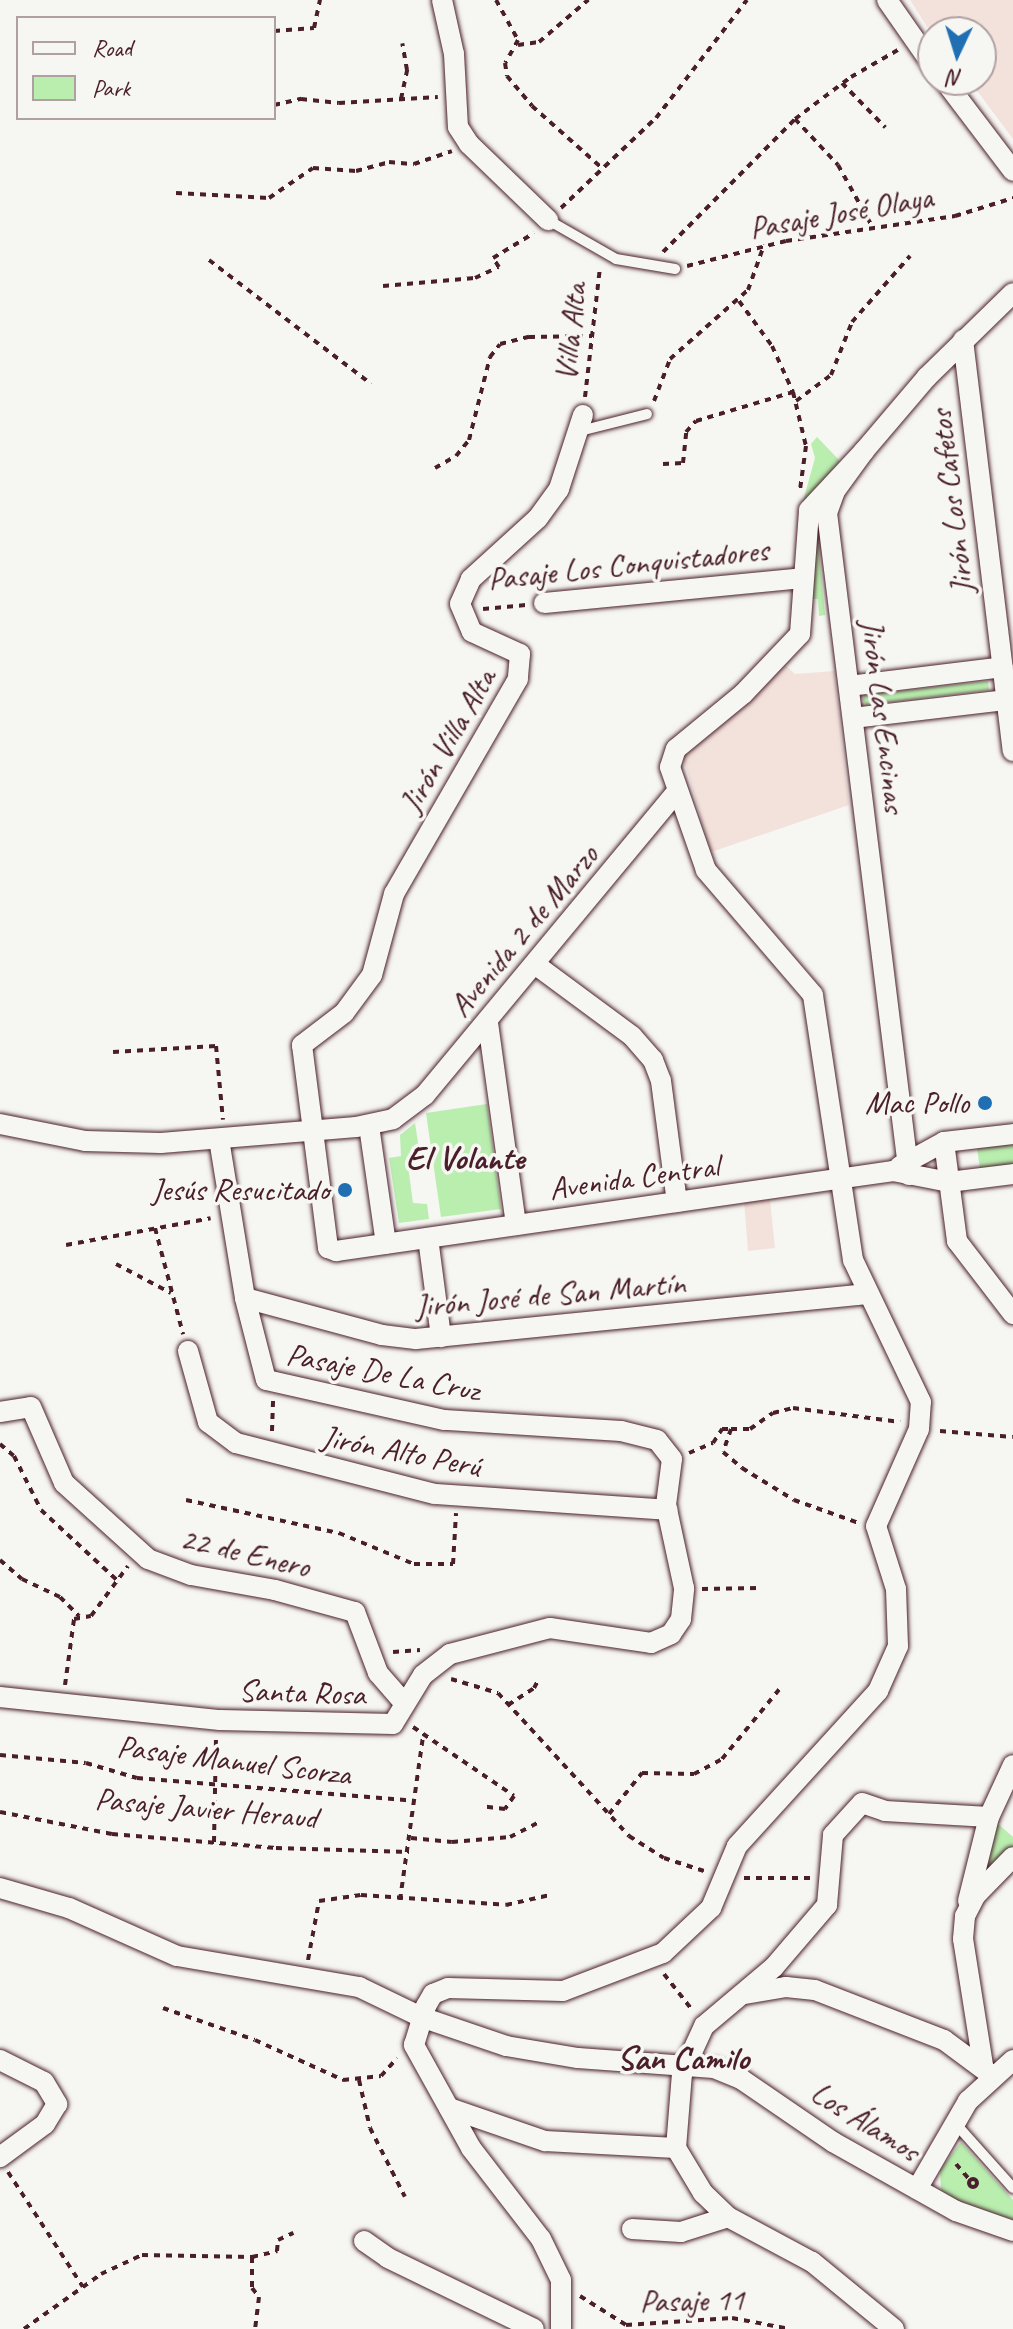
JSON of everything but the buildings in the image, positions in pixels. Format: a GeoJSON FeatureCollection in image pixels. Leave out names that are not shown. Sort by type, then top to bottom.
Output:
{"type":"FeatureCollection","features":[{"type":"Feature","properties":{"kind":"street"},"geometry":{"type":"LineString","coordinates":[[442,0],[454,54],[456,121],[469,144],[548,220]]}},
{"type":"Feature","properties":{"kind":"street"},"geometry":{"type":"LineString","coordinates":[[887,0],[917,46]]}},
{"type":"Feature","properties":{"kind":"street"},"geometry":{"type":"LineString","coordinates":[[956,96],[1013,171]]}},
{"type":"Feature","properties":{"kind":"street","name":"Jirón Las Encinas"},"geometry":{"type":"LineString","coordinates":[[903,1169],[827,513],[835,491],[864,451],[963,340],[1013,293]]}},
{"type":"Feature","properties":{"kind":"street"},"geometry":{"type":"LineString","coordinates":[[983,321],[1013,316]]}},
{"type":"Feature","properties":{"kind":"street","name":"Jirón Los Cafetos"},"geometry":{"type":"LineString","coordinates":[[963,340],[1004,604],[1006,638],[1003,667],[1013,751]]}},
{"type":"Feature","properties":{"kind":"street"},"geometry":{"type":"LineString","coordinates":[[460,612],[471,579],[551,502],[581,423]]}},
{"type":"Feature","properties":{"kind":"street"},"geometry":{"type":"LineString","coordinates":[[561,2329],[561,2280],[541,2239],[476,2156],[413,2042],[421,2017],[431,1997],[443,1989],[563,1991],[654,1958],[704,1918],[726,1878],[737,1846],[855,1720],[893,1665],[899,1636],[896,1589],[876,1526],[914,1424],[918,1395],[865,1294],[853,1260],[810,988],[706,870],[670,767],[676,749],[743,694],[800,634],[809,510],[864,451]]}},
{"type":"Feature","properties":{"kind":"street","name":"Pasaje Los Conquistadores"},"geometry":{"type":"LineString","coordinates":[[544,603],[803,578]]}},
{"type":"Feature","properties":{"kind":"street","name":"Jirón Villa Alta"},"geometry":{"type":"LineString","coordinates":[[311,1131],[302,1045],[344,1013],[372,975],[394,894],[521,672],[520,654],[472,632],[460,612]]}},
{"type":"Feature","properties":{"kind":"street"},"geometry":{"type":"LineString","coordinates":[[849,686],[1003,667]]}},
{"type":"Feature","properties":{"kind":"street"},"geometry":{"type":"LineString","coordinates":[[853,718],[1007,700]]}},
{"type":"Feature","properties":{"kind":"street","name":"Avenida 2 de Marzo"},"geometry":{"type":"LineString","coordinates":[[0,1124],[104,1142],[221,1131],[311,1131],[369,1126],[416,1104],[488,1023],[677,791]]}},
{"type":"Feature","properties":{"kind":"street"},"geometry":{"type":"LineString","coordinates":[[536,965],[632,1036],[653,1060],[661,1081],[677,1202]]}},
{"type":"Feature","properties":{"kind":"street"},"geometry":{"type":"LineString","coordinates":[[488,1023],[516,1225]]}},
{"type":"Feature","properties":{"kind":"street"},"geometry":{"type":"LineString","coordinates":[[369,1126],[386,1244]]}},
{"type":"Feature","properties":{"kind":"street","name":"Pasaje De La Cruz"},"geometry":{"type":"LineString","coordinates":[[221,1131],[229,1215],[245,1298],[261,1371],[274,1384],[444,1420],[645,1434],[664,1444],[672,1459]]}},
{"type":"Feature","properties":{"kind":"street","name":"Avenida Central"},"geometry":{"type":"LineString","coordinates":[[311,1131],[327,1245],[336,1251],[903,1169]]}},
{"type":"Feature","properties":{"kind":"street"},"geometry":{"type":"LineString","coordinates":[[903,1169],[944,1142],[1013,1134]]}},
{"type":"Feature","properties":{"kind":"street"},"geometry":{"type":"LineString","coordinates":[[944,1142],[957,1241],[1013,1314]]}},
{"type":"Feature","properties":{"kind":"street"},"geometry":{"type":"LineString","coordinates":[[903,1169],[949,1182],[1013,1174]]}},
{"type":"Feature","properties":{"kind":"street"},"geometry":{"type":"LineString","coordinates":[[428,1238],[441,1337]]}},
{"type":"Feature","properties":{"kind":"street","name":"Jirón José de San Martín"},"geometry":{"type":"LineString","coordinates":[[245,1298],[393,1338],[441,1337],[865,1294]]}},
{"type":"Feature","properties":{"kind":"street","name":"Jirón Alto Perú"},"geometry":{"type":"LineString","coordinates":[[188,1351],[205,1415],[216,1432],[272,1454],[457,1497],[667,1510]]}},
{"type":"Feature","properties":{"kind":"street","name":"22 de Enero"},"geometry":{"type":"LineString","coordinates":[[0,1412],[31,1407],[64,1483],[137,1552],[191,1575],[351,1610],[382,1681],[405,1712]]}},
{"type":"Feature","properties":{"kind":"street"},"geometry":{"type":"LineString","coordinates":[[667,1510],[672,1459]]}},
{"type":"Feature","properties":{"kind":"street","name":"Santa Rosa"},"geometry":{"type":"LineString","coordinates":[[0,1697],[220,1720],[393,1724],[405,1712],[423,1675],[450,1654],[550,1628],[640,1644],[657,1642],[671,1634],[681,1619],[684,1588],[667,1510]]}},
{"type":"Feature","properties":{"kind":"street"},"geometry":{"type":"LineString","coordinates":[[988,2071],[963,1939],[965,1916],[989,1817],[1013,1765]]}},
{"type":"Feature","properties":{"kind":"street"},"geometry":{"type":"LineString","coordinates":[[894,2329],[812,2262],[728,2217],[697,2186],[676,2148],[680,2084],[707,2023],[774,1967],[823,1912],[830,1900],[833,1835],[862,1803],[885,1811],[989,1817]]}},
{"type":"Feature","properties":{"kind":"street"},"geometry":{"type":"LineString","coordinates":[[965,1916],[975,1896],[1013,1857]]}},
{"type":"Feature","properties":{"kind":"street","name":"Los Álamos"},"geometry":{"type":"LineString","coordinates":[[0,1888],[69,1908],[177,1956],[359,1987],[421,2017],[518,2049],[608,2061],[687,2064],[741,2079],[833,2142],[965,2216],[1013,2231]]}},
{"type":"Feature","properties":{"kind":"street"},"geometry":{"type":"LineString","coordinates":[[740,1995],[786,1987],[815,1990],[929,2033],[988,2071]]}},
{"type":"Feature","properties":{"kind":"street"},"geometry":{"type":"LineString","coordinates":[[0,2060],[44,2082],[57,2104],[45,2124],[0,2158]]}},
{"type":"Feature","properties":{"kind":"street"},"geometry":{"type":"LineString","coordinates":[[917,2189],[988,2071],[1013,2060]]}},
{"type":"Feature","properties":{"kind":"street"},"geometry":{"type":"LineString","coordinates":[[449,2108],[545,2141],[676,2148]]}},
{"type":"Feature","properties":{"kind":"street"},"geometry":{"type":"LineString","coordinates":[[632,2229],[681,2232],[728,2217]]}},
{"type":"Feature","properties":{"kind":"street"},"geometry":{"type":"LineString","coordinates":[[364,2241],[388,2258],[534,2329]]}},
{"type":"Feature","properties":{"kind":"lane"},"geometry":{"type":"LineString","coordinates":[[548,220],[605,255],[649,267],[675,269]]}},
{"type":"Feature","properties":{"kind":"lane"},"geometry":{"type":"LineString","coordinates":[[581,423],[647,414]]}},
{"type":"Feature","properties":{"kind":"lane"},"geometry":{"type":"LineString","coordinates":[[955,2123],[1013,2188]]}},
{"type":"Feature","properties":{"kind":"path"},"geometry":{"type":"LineString","coordinates":[[276,31],[314,28],[320,0]]}},
{"type":"Feature","properties":{"kind":"path"},"geometry":{"type":"LineString","coordinates":[[496,0],[518,45]]}},
{"type":"Feature","properties":{"kind":"path"},"geometry":{"type":"LineString","coordinates":[[588,0],[539,42],[518,45],[505,63],[507,76],[603,169]]}},
{"type":"Feature","properties":{"kind":"path"},"geometry":{"type":"LineString","coordinates":[[383,286],[475,278],[499,267],[493,258],[548,220],[656,118],[747,0]]}},
{"type":"Feature","properties":{"kind":"path"},"geometry":{"type":"LineString","coordinates":[[649,267],[795,119],[842,83],[914,42]]}},
{"type":"Feature","properties":{"kind":"path"},"geometry":{"type":"LineString","coordinates":[[401,99],[407,70],[402,43]]}},
{"type":"Feature","properties":{"kind":"path"},"geometry":{"type":"LineString","coordinates":[[842,83],[885,127]]}},
{"type":"Feature","properties":{"kind":"path"},"geometry":{"type":"LineString","coordinates":[[276,105],[301,99],[339,103],[453,95]]}},
{"type":"Feature","properties":{"kind":"path"},"geometry":{"type":"LineString","coordinates":[[795,119],[838,165],[873,228]]}},
{"type":"Feature","properties":{"kind":"path"},"geometry":{"type":"LineString","coordinates":[[176,193],[269,198],[313,168],[356,171],[389,162],[414,164],[469,144]]}},
{"type":"Feature","properties":{"kind":"path","name":"Pasaje José Olaya"},"geometry":{"type":"LineString","coordinates":[[675,269],[764,245],[955,216],[1013,198]]}},
{"type":"Feature","properties":{"kind":"path"},"geometry":{"type":"LineString","coordinates":[[647,414],[670,359],[739,301],[760,265],[764,245]]}},
{"type":"Feature","properties":{"kind":"path","name":"Villa Alta"},"geometry":{"type":"LineString","coordinates":[[581,423],[605,255]]}},
{"type":"Feature","properties":{"kind":"path"},"geometry":{"type":"LineString","coordinates":[[796,401],[831,375],[852,322],[910,256]]}},
{"type":"Feature","properties":{"kind":"path"},"geometry":{"type":"LineString","coordinates":[[209,260],[371,384]]}},
{"type":"Feature","properties":{"kind":"path"},"geometry":{"type":"LineString","coordinates":[[739,301],[772,346],[793,392],[806,460]]}},
{"type":"Feature","properties":{"kind":"path"},"geometry":{"type":"LineString","coordinates":[[435,468],[469,440],[490,357],[500,344],[529,337],[592,336]]}},
{"type":"Feature","properties":{"kind":"path"},"geometry":{"type":"LineString","coordinates":[[663,464],[683,463],[686,432],[696,421],[793,392]]}},
{"type":"Feature","properties":{"kind":"path","name":"Pasaje Los Conquistadores"},"geometry":{"type":"LineString","coordinates":[[460,612],[544,603]]}},
{"type":"Feature","properties":{"kind":"path"},"geometry":{"type":"LineString","coordinates":[[113,1052],[216,1046],[221,1131]]}},
{"type":"Feature","properties":{"kind":"path"},"geometry":{"type":"LineString","coordinates":[[66,1245],[229,1215]]}},
{"type":"Feature","properties":{"kind":"path"},"geometry":{"type":"LineString","coordinates":[[155,1228],[188,1351]]}},
{"type":"Feature","properties":{"kind":"path"},"geometry":{"type":"LineString","coordinates":[[116,1264],[171,1293]]}},
{"type":"Feature","properties":{"kind":"path"},"geometry":{"type":"LineString","coordinates":[[272,1454],[274,1384]]}},
{"type":"Feature","properties":{"kind":"path"},"geometry":{"type":"LineString","coordinates":[[672,1459],[705,1447],[722,1429],[750,1429],[773,1413],[793,1408],[914,1424],[972,1436],[1013,1437]]}},
{"type":"Feature","properties":{"kind":"path"},"geometry":{"type":"LineString","coordinates":[[731,1429],[723,1452],[742,1468],[794,1500],[865,1524]]}},
{"type":"Feature","properties":{"kind":"path"},"geometry":{"type":"LineString","coordinates":[[0,1444],[14,1456],[41,1510],[118,1581]]}},
{"type":"Feature","properties":{"kind":"path"},"geometry":{"type":"LineString","coordinates":[[186,1500],[339,1533],[414,1564],[450,1566],[456,1561],[457,1497]]}},
{"type":"Feature","properties":{"kind":"path"},"geometry":{"type":"LineString","coordinates":[[0,1560],[22,1579],[60,1597],[79,1616],[91,1616],[137,1552]]}},
{"type":"Feature","properties":{"kind":"path"},"geometry":{"type":"LineString","coordinates":[[684,1588],[758,1588]]}},
{"type":"Feature","properties":{"kind":"path"},"geometry":{"type":"LineString","coordinates":[[64,1691],[72,1624],[79,1616]]}},
{"type":"Feature","properties":{"kind":"path"},"geometry":{"type":"LineString","coordinates":[[369,1653],[450,1654]]}},
{"type":"Feature","properties":{"kind":"path"},"geometry":{"type":"LineString","coordinates":[[508,1705],[534,1688],[539,1679]]}},
{"type":"Feature","properties":{"kind":"path"},"geometry":{"type":"LineString","coordinates":[[452,1680],[486,1687],[508,1705],[609,1814],[664,1858],[726,1878],[830,1877]]}},
{"type":"Feature","properties":{"kind":"path"},"geometry":{"type":"LineString","coordinates":[[609,1814],[642,1773],[694,1774],[722,1759],[782,1686]]}},
{"type":"Feature","properties":{"kind":"path"},"geometry":{"type":"LineString","coordinates":[[405,1712],[423,1736],[514,1796],[505,1809],[482,1806]]}},
{"type":"Feature","properties":{"kind":"path"},"geometry":{"type":"LineString","coordinates":[[214,1842],[214,1785],[220,1720]]}},
{"type":"Feature","properties":{"kind":"path"},"geometry":{"type":"LineString","coordinates":[[400,1900],[423,1736]]}},
{"type":"Feature","properties":{"kind":"path","name":"Pasaje Manuel Scorza"},"geometry":{"type":"LineString","coordinates":[[0,1755],[86,1763],[137,1778],[414,1801]]}},
{"type":"Feature","properties":{"kind":"path","name":"Pasaje Javier Heraud"},"geometry":{"type":"LineString","coordinates":[[0,1812],[112,1834],[409,1852]]}},
{"type":"Feature","properties":{"kind":"path"},"geometry":{"type":"LineString","coordinates":[[410,1838],[452,1842],[510,1837],[540,1822]]}},
{"type":"Feature","properties":{"kind":"path"},"geometry":{"type":"LineString","coordinates":[[304,1978],[319,1901],[361,1895],[506,1905],[550,1895]]}},
{"type":"Feature","properties":{"kind":"path"},"geometry":{"type":"LineString","coordinates":[[654,1958],[675,1991],[707,2023]]}},
{"type":"Feature","properties":{"kind":"path"},"geometry":{"type":"LineString","coordinates":[[163,2008],[255,2040],[343,2080],[381,2076],[413,2042]]}},
{"type":"Feature","properties":{"kind":"path"},"geometry":{"type":"LineString","coordinates":[[359,2080],[370,2128],[405,2197]]}},
{"type":"Feature","properties":{"kind":"path"},"geometry":{"type":"LineString","coordinates":[[949,2157],[970,2180]]}},
{"type":"Feature","properties":{"kind":"path"},"geometry":{"type":"LineString","coordinates":[[0,2158],[55,2251],[83,2287]]}},
{"type":"Feature","properties":{"kind":"path"},"geometry":{"type":"LineString","coordinates":[[24,2329],[83,2287],[142,2255],[252,2257],[277,2251],[278,2240],[293,2233]]}},
{"type":"Feature","properties":{"kind":"path"},"geometry":{"type":"LineString","coordinates":[[252,2257],[252,2288],[259,2297],[255,2329]]}},
{"type":"Feature","properties":{"kind":"path","name":"Pasaje 11"},"geometry":{"type":"LineString","coordinates":[[561,2280],[626,2325],[732,2318],[790,2329]]}},
{"type":"Feature","properties":{"kind":"shaded area"},"geometry":{"type":"Polygon","coordinates":[[[910,0],[1013,0],[1013,139],[981,96],[997,96],[997,16],[920,16],[910,0]]]}},
{"type":"Feature","properties":{"kind":"shaded area"},"geometry":{"type":"Polygon","coordinates":[[[784,664],[795,674],[834,671],[849,805],[711,852],[682,754],[751,699],[784,664]]]}},
{"type":"Feature","properties":{"kind":"shaded area"},"geometry":{"type":"Polygon","coordinates":[[[770,1199],[775,1248],[748,1251],[744,1201],[770,1199]]]}},
{"type":"Feature","properties":{"kind":"green space"},"geometry":{"type":"Polygon","coordinates":[[[817,437],[840,461],[802,505],[815,458],[811,444],[817,437]]]}},
{"type":"Feature","properties":{"kind":"green space"},"geometry":{"type":"Polygon","coordinates":[[[817,529],[825,615],[819,616],[818,599],[812,599],[817,529]]]}},
{"type":"Feature","properties":{"kind":"green space"},"geometry":{"type":"Polygon","coordinates":[[[988,681],[989,690],[866,705],[863,700],[864,695],[988,681]]]}},
{"type":"Feature","properties":{"kind":"green space","name":"El Volante"},"geometry":{"type":"Polygon","coordinates":[[[487,1104],[501,1209],[441,1217],[426,1113],[487,1104]]]}},
{"type":"Feature","properties":{"kind":"green space"},"geometry":{"type":"Polygon","coordinates":[[[415,1123],[421,1162],[408,1166],[413,1203],[427,1204],[429,1219],[399,1223],[389,1158],[401,1156],[400,1135],[415,1123]]]}},
{"type":"Feature","properties":{"kind":"green space"},"geometry":{"type":"Polygon","coordinates":[[[1013,1144],[1013,1165],[980,1169],[977,1148],[1013,1144]]]}},
{"type":"Feature","properties":{"kind":"green space"},"geometry":{"type":"Polygon","coordinates":[[[996,1822],[1013,1837],[1013,1847],[984,1879],[996,1822]]]}},
{"type":"Feature","properties":{"kind":"green space"},"geometry":{"type":"Polygon","coordinates":[[[961,2142],[1013,2200],[1013,2220],[952,2199],[941,2190],[940,2170],[961,2142]]]}},
{"type":"Feature","properties":{"kind":"place","name":"Mac Pollo"},"geometry":{"type":"Point","coordinates":[985,1103]}},
{"type":"Feature","properties":{"kind":"place","name":"Jesús Resucitado"},"geometry":{"type":"Point","coordinates":[345,1190]}},
{"type":"Feature","properties":{"kind":"district","name":"El Volante"},"geometry":{"type":"Point","coordinates":[465,1158]}},
{"type":"Feature","properties":{"kind":"district","name":"San Camilo"},"geometry":{"type":"Point","coordinates":[683,2058]}}]}
